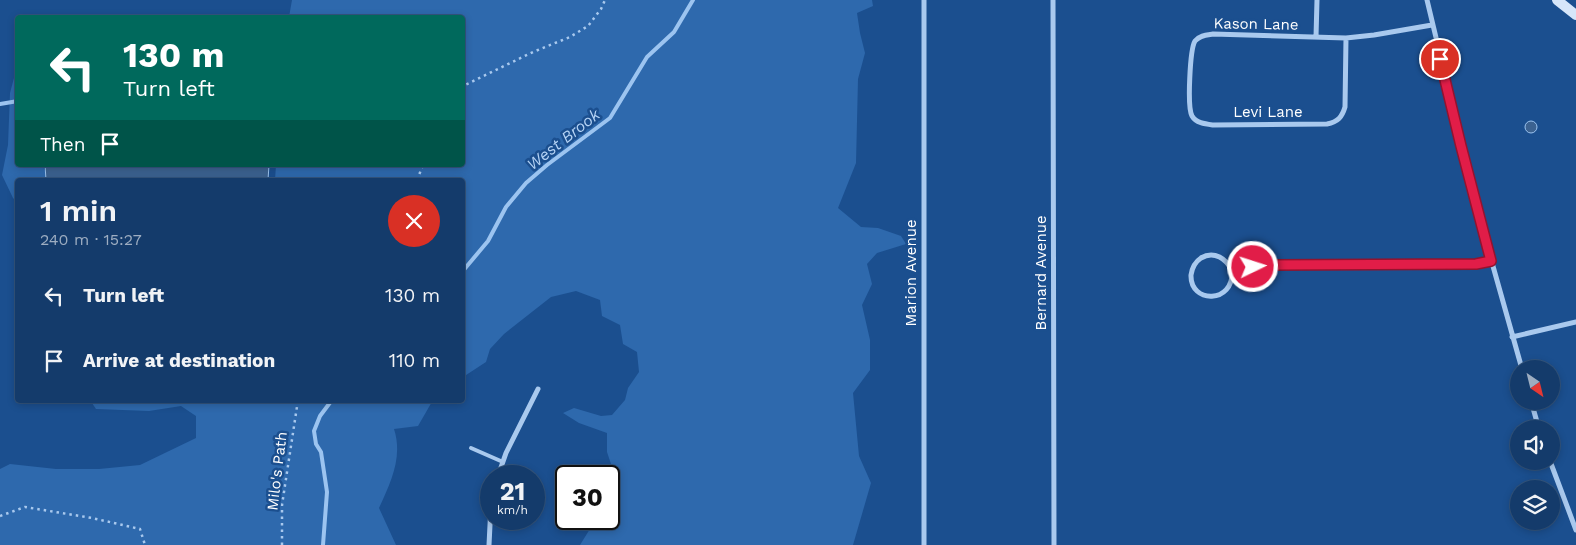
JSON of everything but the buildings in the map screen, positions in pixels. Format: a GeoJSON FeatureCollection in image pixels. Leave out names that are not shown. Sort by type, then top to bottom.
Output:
{"type":"FeatureCollection","features":[{"type":"Feature","properties":{"kind":"street","name":"Marion Avenue"},"geometry":{"type":"LineString","coordinates":[[924,0],[924,545]]}},
{"type":"Feature","properties":{"kind":"street","name":"Bernard Avenue"},"geometry":{"type":"LineString","coordinates":[[1053,0],[1054,545]]}},
{"type":"Feature","properties":{"kind":"street","name":"Kason Lane"},"geometry":{"type":"LineString","coordinates":[[1316,37],[1317,0]]}},
{"type":"Feature","properties":{"kind":"street"},"geometry":{"type":"LineString","coordinates":[[1427,0],[1461,146],[1519,360]]}},
{"type":"Feature","properties":{"kind":"street"},"geometry":{"type":"LineString","coordinates":[[1557,0],[1576,14]]}},
{"type":"Feature","properties":{"kind":"street","name":"Kason Lane"},"geometry":{"type":"LineString","coordinates":[[1196,40],[1213,34],[1346,38],[1432,25]]}},
{"type":"Feature","properties":{"kind":"street","name":"Levi Lane"},"geometry":{"type":"LineString","coordinates":[[1196,40],[1192,52],[1190,104],[1192,116],[1199,122],[1213,125],[1327,124],[1340,119],[1345,107],[1346,38]]}},
{"type":"Feature","properties":{"kind":"street"},"geometry":{"type":"LineString","coordinates":[[1206,256],[1220,257],[1226,260],[1232,271],[1231,284],[1222,294],[1216,296],[1203,295],[1197,291],[1191,278],[1195,264],[1206,256]]}},
{"type":"Feature","properties":{"kind":"street"},"geometry":{"type":"LineString","coordinates":[[1232,271],[1270,265],[1476,264],[1491,261]]}},
{"type":"Feature","properties":{"kind":"street"},"geometry":{"type":"LineString","coordinates":[[1512,337],[1576,322]]}},
{"type":"Feature","properties":{"kind":"street"},"geometry":{"type":"LineString","coordinates":[[502,465],[538,389]]}},
{"type":"Feature","properties":{"kind":"street"},"geometry":{"type":"LineString","coordinates":[[1554,470],[1574,519],[1576,530]]}},
{"type":"Feature","properties":{"kind":"street"},"geometry":{"type":"LineString","coordinates":[[489,545],[490,530]]}},
{"type":"Feature","properties":{"kind":"lane"},"geometry":{"type":"LineString","coordinates":[[472,448],[503,462]]}},
{"type":"Feature","properties":{"kind":"path"},"geometry":{"type":"LineString","coordinates":[[465,85],[533,52],[570,37],[588,26],[601,9],[605,0]]}},
{"type":"Feature","properties":{"kind":"path","name":"Milo's Path"},"geometry":{"type":"LineString","coordinates":[[282,545],[282,504],[298,403]]}},
{"type":"Feature","properties":{"kind":"path"},"geometry":{"type":"LineString","coordinates":[[0,516],[25,507],[92,518],[140,529],[145,545]]}},
{"type":"Feature","properties":{"kind":"shaded area"},"geometry":{"type":"Polygon","coordinates":[[[292,0],[872,0],[873,6],[857,13],[865,53],[858,79],[856,163],[838,208],[861,227],[878,228],[901,236],[906,244],[877,253],[867,264],[872,284],[862,305],[870,340],[870,370],[853,393],[859,456],[871,483],[853,545],[580,545],[589,530],[620,530],[620,465],[610,465],[607,452],[607,433],[579,423],[563,413],[574,408],[601,416],[612,415],[625,400],[628,388],[639,372],[637,352],[623,344],[620,325],[602,316],[600,300],[576,291],[551,297],[504,334],[490,349],[486,362],[465,376],[465,178],[275,178],[276,167],[465,167],[465,15],[289,15],[292,0]]]}},
{"type":"Feature","properties":{"kind":"shaded area"},"geometry":{"type":"Polygon","coordinates":[[[14,78],[15,167],[43,167],[49,178],[15,178],[15,200],[2,175],[8,145],[10,93],[14,78]]]}},
{"type":"Feature","properties":{"kind":"shaded area"},"geometry":{"type":"Polygon","coordinates":[[[1533,121],[1536,122],[1536,132],[1529,133],[1526,132],[1525,125],[1526,122],[1533,121]]]}},
{"type":"Feature","properties":{"kind":"shaded area"},"geometry":{"type":"Polygon","coordinates":[[[45,167],[269,167],[268,178],[46,178],[45,167]]]}},
{"type":"Feature","properties":{"kind":"shaded area"},"geometry":{"type":"Polygon","coordinates":[[[92,403],[431,403],[418,426],[394,429],[397,450],[396,459],[391,479],[379,508],[396,545],[0,545],[0,469],[10,464],[56,469],[99,469],[140,465],[196,438],[196,416],[181,406],[149,411],[96,409],[92,403]]]}},
{"type":"Feature","properties":{"kind":"waterway","name":"West Brook"},"geometry":{"type":"LineString","coordinates":[[465,268],[488,241],[506,207],[526,183],[610,118],[647,57],[674,32],[693,0]]}},
{"type":"Feature","properties":{"kind":"waterway"},"geometry":{"type":"LineString","coordinates":[[0,104],[15,102]]}},
{"type":"Feature","properties":{"kind":"waterway","name":"West Brook"},"geometry":{"type":"LineString","coordinates":[[323,545],[327,492],[321,452],[316,444],[314,431],[320,416],[330,403]]}},
{"type":"Feature","properties":{"kind":"route"},"geometry":{"type":"LineString","coordinates":[[1253,267],[1270,265],[1476,264],[1491,261],[1440,59]]}}]}
